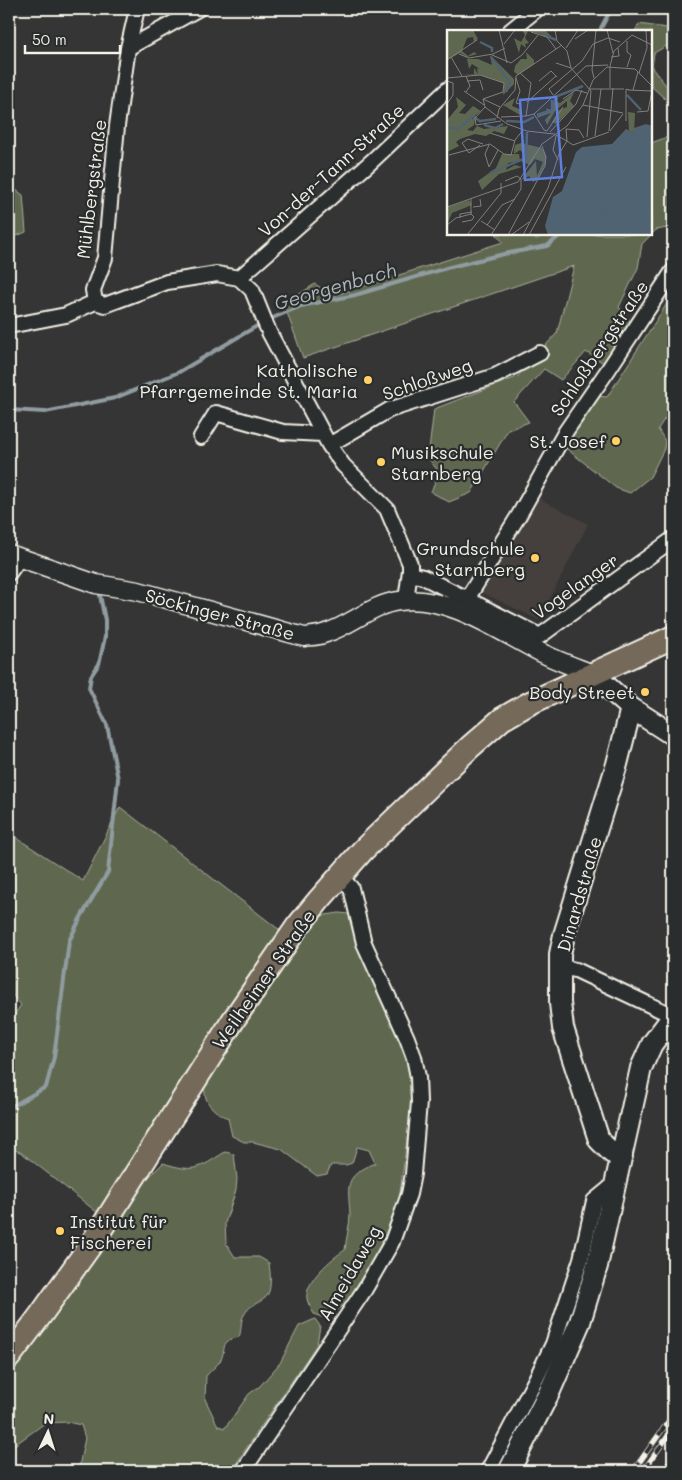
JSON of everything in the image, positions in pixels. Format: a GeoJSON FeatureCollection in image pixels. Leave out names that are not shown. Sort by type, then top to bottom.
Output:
{"type":"FeatureCollection","features":[{"type":"Feature","properties":{"kind":"main road","name":"Weilheimer Straße"},"geometry":{"type":"LineString","coordinates":[[9,1357],[92,1243],[234,1019],[297,928],[363,850],[502,719],[530,702],[673,637]]}},
{"type":"Feature","properties":{"kind":"main road"},"geometry":{"type":"LineString","coordinates":[[593,674],[631,708],[673,734]]}},
{"type":"Feature","properties":{"kind":"main road","name":"Dinardstraße"},"geometry":{"type":"LineString","coordinates":[[622,1156],[606,1149],[599,1140],[563,1028],[560,1003],[560,954],[564,935],[617,764],[631,708]]}},
{"type":"Feature","properties":{"kind":"main road"},"geometry":{"type":"LineString","coordinates":[[509,1471],[549,1393],[580,1322],[597,1266],[641,1068],[652,1044],[673,1016]]}},
{"type":"Feature","properties":{"kind":"street","name":"Mühlbergstraße"},"geometry":{"type":"LineString","coordinates":[[95,302],[94,290],[105,258],[117,126],[128,48],[137,9]]}},
{"type":"Feature","properties":{"kind":"street"},"geometry":{"type":"LineString","coordinates":[[128,48],[198,9]]}},
{"type":"Feature","properties":{"kind":"street"},"geometry":{"type":"LineString","coordinates":[[511,30],[537,9]]}},
{"type":"Feature","properties":{"kind":"street","name":"Von-der-Tann-Straße"},"geometry":{"type":"LineString","coordinates":[[239,278],[372,161],[447,90]]}},
{"type":"Feature","properties":{"kind":"street","name":"Schloßbergstraße"},"geometry":{"type":"LineString","coordinates":[[467,599],[519,515],[566,431],[673,271]]}},
{"type":"Feature","properties":{"kind":"street"},"geometry":{"type":"LineString","coordinates":[[9,326],[66,315],[95,302],[105,305],[167,282],[217,274],[239,278],[252,290],[269,332],[325,440],[343,465],[387,508],[410,564],[406,600]]}},
{"type":"Feature","properties":{"kind":"street","name":"Schloßweg"},"geometry":{"type":"LineString","coordinates":[[325,440],[389,410],[495,376],[540,353]]}},
{"type":"Feature","properties":{"kind":"street"},"geometry":{"type":"LineString","coordinates":[[201,437],[216,413],[283,432],[325,440]]}},
{"type":"Feature","properties":{"kind":"street","name":"Vogelanger"},"geometry":{"type":"LineString","coordinates":[[467,599],[540,636],[673,539]]}},
{"type":"Feature","properties":{"kind":"street"},"geometry":{"type":"LineString","coordinates":[[9,573],[14,556]]}},
{"type":"Feature","properties":{"kind":"street","name":"Söckinger Straße"},"geometry":{"type":"LineString","coordinates":[[14,556],[96,584],[138,591],[304,637],[326,633],[389,602],[417,600],[439,604],[473,618],[562,662],[593,674]]}},
{"type":"Feature","properties":{"kind":"street"},"geometry":{"type":"LineString","coordinates":[[410,574],[423,577],[467,599]]}},
{"type":"Feature","properties":{"kind":"street","name":"Almeidaweg"},"geometry":{"type":"LineString","coordinates":[[243,1471],[365,1289],[392,1242],[413,1174],[419,1102],[418,1078],[414,1057],[364,943],[351,888],[340,876]]}},
{"type":"Feature","properties":{"kind":"street"},"geometry":{"type":"LineString","coordinates":[[560,967],[576,970],[673,1016]]}},
{"type":"Feature","properties":{"kind":"street"},"geometry":{"type":"LineString","coordinates":[[488,1471],[552,1344],[580,1259],[594,1201],[616,1184]]}},
{"type":"Feature","properties":{"kind":"street"},"geometry":{"type":"LineString","coordinates":[[670,1471],[673,1468]]}},
{"type":"Feature","properties":{"kind":"shaded area","name":"Grundschule Starnberg"},"geometry":{"type":"Polygon","coordinates":[[[536,497],[588,524],[539,620],[479,591],[536,497]]]}},
{"type":"Feature","properties":{"kind":"green space"},"geometry":{"type":"Polygon","coordinates":[[[639,24],[673,29],[673,42],[654,53],[652,68],[652,30],[636,30],[639,24]]]}},
{"type":"Feature","properties":{"kind":"green space"},"geometry":{"type":"Polygon","coordinates":[[[652,68],[673,94],[673,106],[652,87],[652,68]]]}},
{"type":"Feature","properties":{"kind":"green space"},"geometry":{"type":"Polygon","coordinates":[[[673,135],[673,227],[656,230],[652,234],[652,143],[673,135]]]}},
{"type":"Feature","properties":{"kind":"green space"},"geometry":{"type":"Polygon","coordinates":[[[9,185],[23,195],[26,232],[9,239],[9,185]]]}},
{"type":"Feature","properties":{"kind":"green space"},"geometry":{"type":"Polygon","coordinates":[[[497,235],[527,235],[536,239],[546,235],[651,235],[642,244],[638,268],[619,307],[630,321],[605,364],[586,352],[561,380],[544,369],[514,402],[529,422],[508,430],[471,493],[449,502],[431,492],[439,472],[428,458],[434,409],[517,377],[557,333],[574,266],[303,358],[284,304],[315,284],[333,296],[503,242],[497,235]]]}},
{"type":"Feature","properties":{"kind":"green space"},"geometry":{"type":"Polygon","coordinates":[[[673,294],[673,406],[658,429],[665,441],[664,449],[650,477],[630,493],[616,488],[563,446],[595,396],[607,397],[673,294]]]}},
{"type":"Feature","properties":{"kind":"green space"},"geometry":{"type":"Polygon","coordinates":[[[120,807],[281,931],[98,1213],[22,1153],[9,1147],[9,1022],[21,1005],[9,991],[9,833],[83,881],[120,807]]]}},
{"type":"Feature","properties":{"kind":"green space"},"geometry":{"type":"Polygon","coordinates":[[[339,913],[349,914],[391,1010],[411,1071],[413,1093],[399,1201],[378,1251],[345,1305],[324,1318],[314,1314],[307,1299],[307,1292],[320,1271],[345,1250],[350,1218],[350,1182],[358,1173],[375,1163],[369,1150],[357,1147],[352,1163],[331,1165],[327,1174],[317,1176],[281,1149],[253,1142],[244,1142],[232,1136],[228,1118],[212,1108],[205,1096],[205,1081],[209,1064],[319,916],[339,913]]]}},
{"type":"Feature","properties":{"kind":"green space"},"geometry":{"type":"Polygon","coordinates":[[[225,1152],[234,1154],[237,1179],[236,1190],[225,1223],[226,1243],[235,1257],[259,1257],[269,1263],[270,1282],[268,1295],[246,1311],[242,1320],[239,1337],[226,1343],[220,1361],[206,1376],[205,1399],[218,1426],[225,1428],[249,1394],[260,1386],[280,1363],[299,1326],[315,1319],[320,1326],[317,1344],[231,1471],[78,1471],[85,1438],[81,1425],[67,1422],[45,1423],[9,1449],[9,1370],[51,1319],[145,1181],[163,1163],[182,1168],[196,1168],[225,1152]]]}},
{"type":"Feature","properties":{"kind":"waterway","name":"Georgenbach"},"geometry":{"type":"LineString","coordinates":[[601,30],[611,9]]}},
{"type":"Feature","properties":{"kind":"waterway","name":"Georgenbach"},"geometry":{"type":"LineString","coordinates":[[268,320],[301,306],[355,295],[450,267],[547,246],[561,235]]}},
{"type":"Feature","properties":{"kind":"waterway","name":"Georgenbach"},"geometry":{"type":"LineString","coordinates":[[9,410],[45,412],[115,398],[179,372],[262,323]]}},
{"type":"Feature","properties":{"kind":"waterway"},"geometry":{"type":"LineString","coordinates":[[9,1108],[46,1087],[54,1057],[69,941],[108,872],[118,779],[107,725],[89,688],[91,676],[99,664],[105,637],[105,620],[100,595]]}},
{"type":"Feature","properties":{"kind":"railway"},"geometry":{"type":"LineString","coordinates":[[633,1471],[673,1415]]}},
{"type":"Feature","properties":{"kind":"railway"},"geometry":{"type":"LineString","coordinates":[[643,1471],[673,1429]]}},
{"type":"Feature","properties":{"kind":"place","name":"Katholische Pfarrgemeinde St. Maria"},"geometry":{"type":"Point","coordinates":[368,380]}},
{"type":"Feature","properties":{"kind":"place","name":"St. Josef"},"geometry":{"type":"Point","coordinates":[616,441]}},
{"type":"Feature","properties":{"kind":"place","name":"Musikschule Starnberg"},"geometry":{"type":"Point","coordinates":[381,462]}},
{"type":"Feature","properties":{"kind":"place","name":"Grundschule Starnberg"},"geometry":{"type":"Point","coordinates":[535,558]}},
{"type":"Feature","properties":{"kind":"place","name":"Body Street"},"geometry":{"type":"Point","coordinates":[645,692]}},
{"type":"Feature","properties":{"kind":"place","name":"Institut für Fischerei"},"geometry":{"type":"Point","coordinates":[60,1231]}}]}
